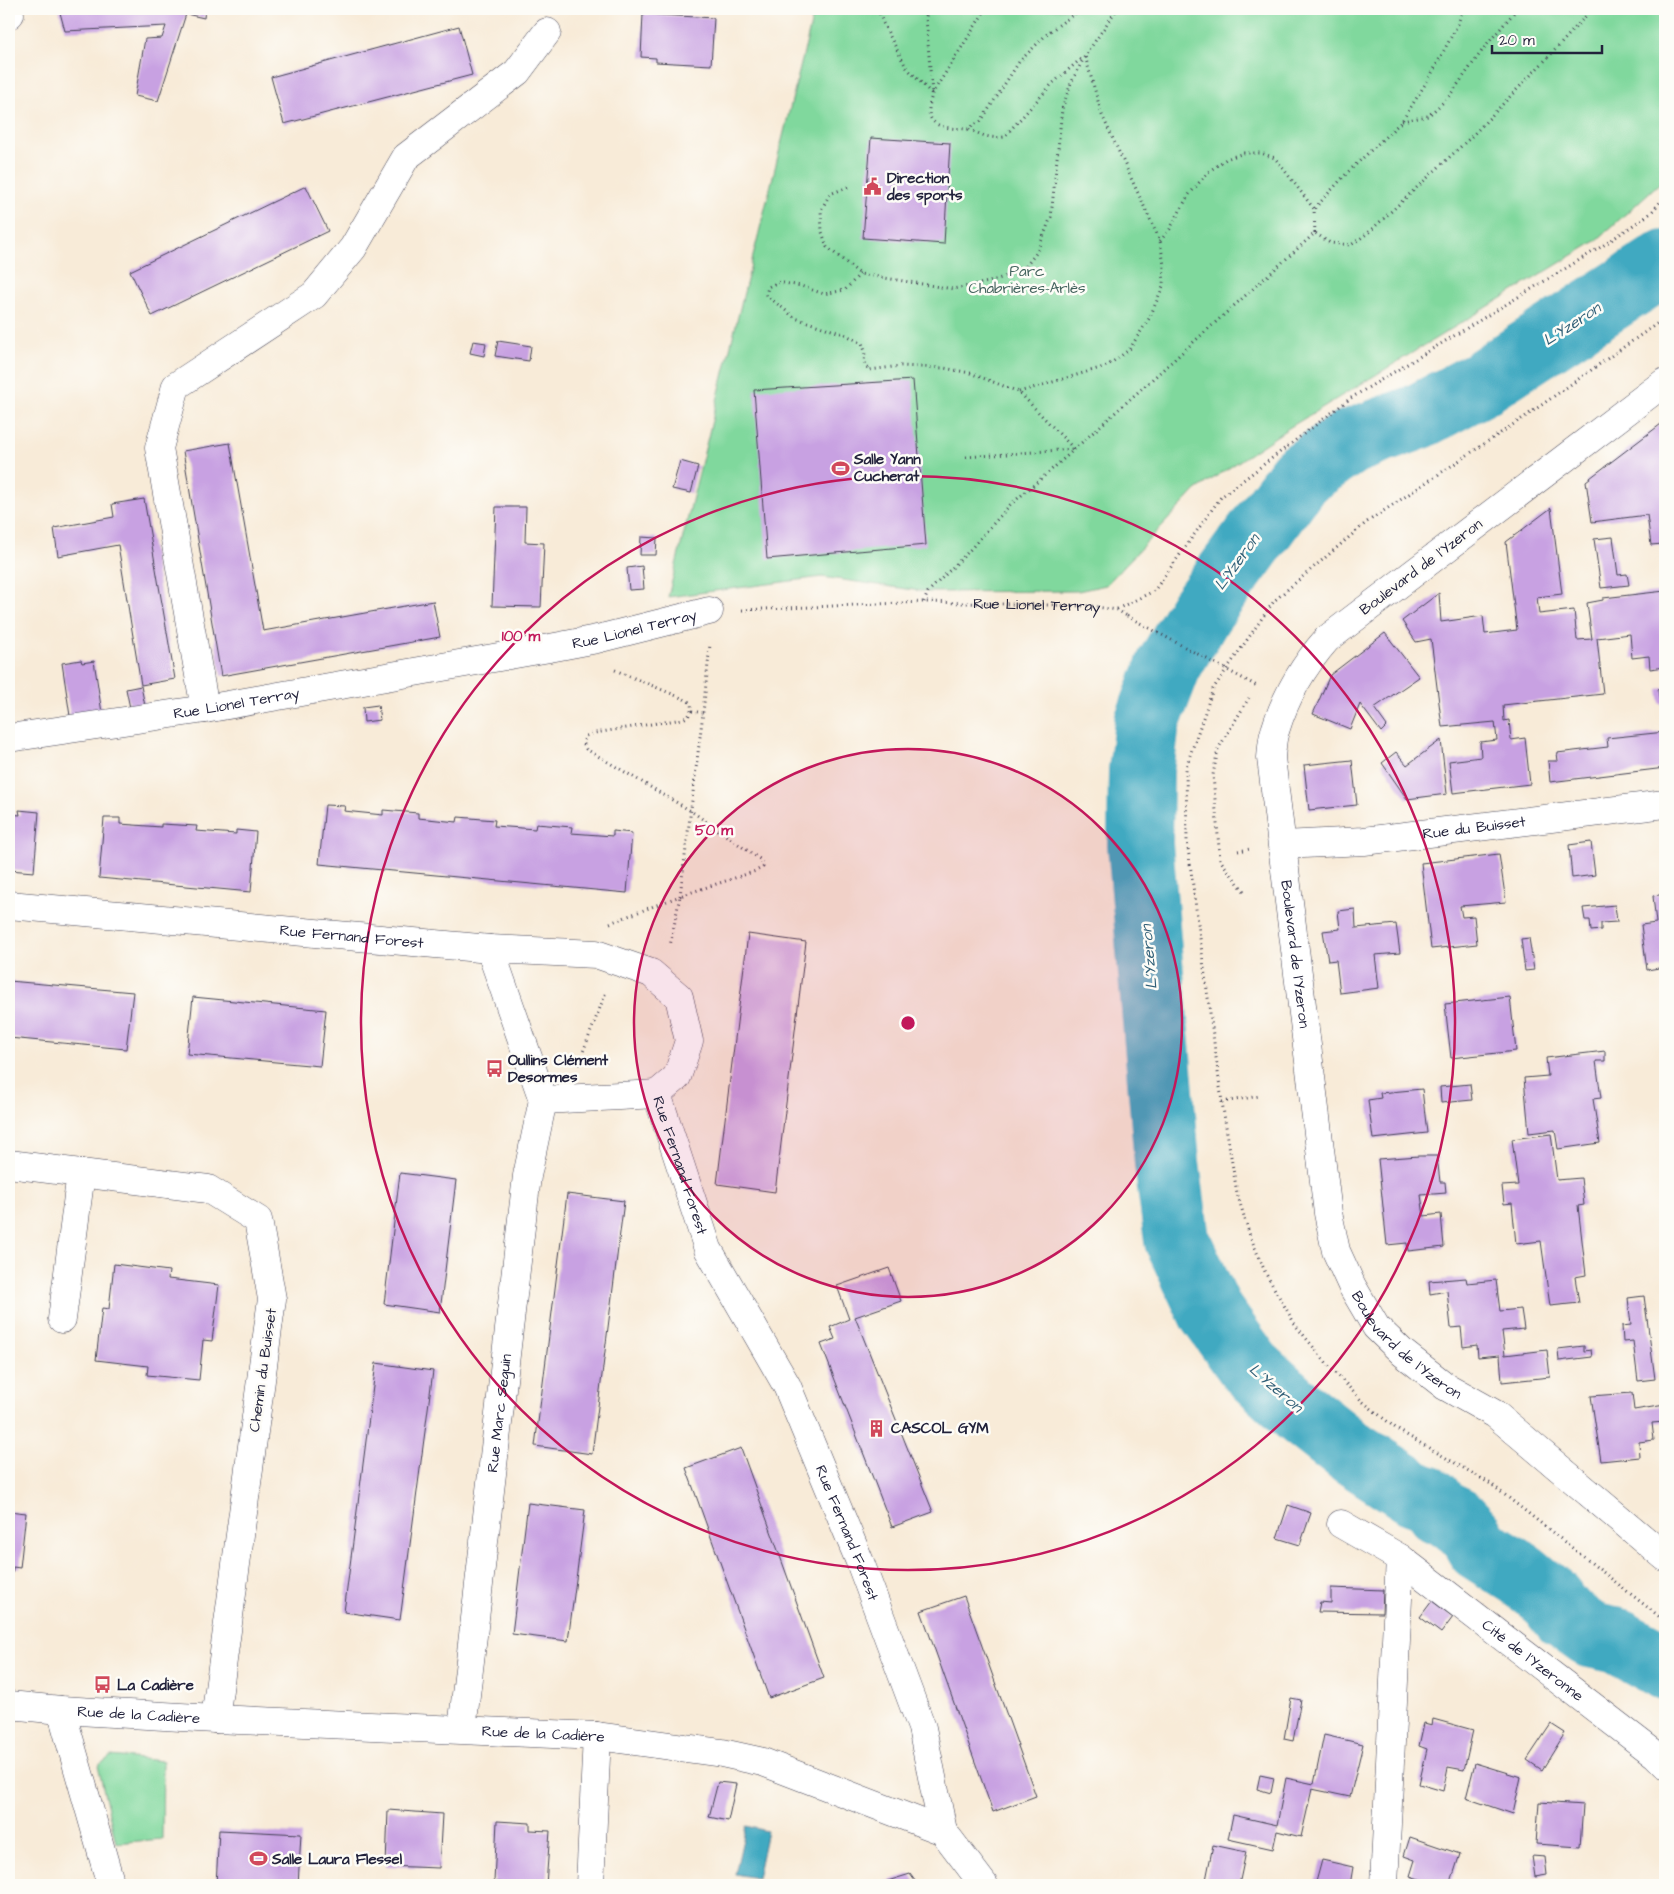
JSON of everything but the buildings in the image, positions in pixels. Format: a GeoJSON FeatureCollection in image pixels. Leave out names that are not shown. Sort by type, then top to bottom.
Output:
{"type":"FeatureCollection","features":[{"type":"Feature","properties":{"kind":"street"},"geometry":{"type":"LineString","coordinates":[[205,709],[159,448],[176,386],[314,295],[353,248],[406,157],[517,72],[547,32]]}},
{"type":"Feature","properties":{"kind":"street","name":"Boulevard de l'Yzeron"},"geometry":{"type":"LineString","coordinates":[[1665,382],[1327,639],[1311,657],[1291,693],[1274,732],[1271,758],[1328,1213],[1336,1251],[1352,1286],[1376,1327],[1403,1353],[1445,1386],[1495,1414],[1665,1557]]}},
{"type":"Feature","properties":{"kind":"street","name":"Rue Lionel Terray"},"geometry":{"type":"LineString","coordinates":[[9,738],[205,709],[597,639],[710,624]]}},
{"type":"Feature","properties":{"kind":"street","name":"Rue du Buisset"},"geometry":{"type":"LineString","coordinates":[[1283,846],[1364,841],[1665,804]]}},
{"type":"Feature","properties":{"kind":"street","name":"Rue Fernand Forest"},"geometry":{"type":"LineString","coordinates":[[9,905],[490,949],[596,954],[651,973],[679,997],[689,1041],[676,1077],[657,1094],[708,1249],[787,1386],[860,1562],[922,1728],[943,1831]]}},
{"type":"Feature","properties":{"kind":"street"},"geometry":{"type":"LineString","coordinates":[[490,949],[543,1100],[657,1094]]}},
{"type":"Feature","properties":{"kind":"street","name":"Rue Marc Seguin"},"geometry":{"type":"LineString","coordinates":[[462,1729],[527,1176],[543,1100]]}},
{"type":"Feature","properties":{"kind":"street","name":"Chemin du Buisset"},"geometry":{"type":"LineString","coordinates":[[9,1164],[208,1189],[258,1220],[272,1299],[215,1719]]}},
{"type":"Feature","properties":{"kind":"street"},"geometry":{"type":"LineString","coordinates":[[62,1319],[80,1173]]}},
{"type":"Feature","properties":{"kind":"street","name":"Cité de l'Yzeronne"},"geometry":{"type":"LineString","coordinates":[[1342,1524],[1400,1558],[1665,1764]]}},
{"type":"Feature","properties":{"kind":"street"},"geometry":{"type":"LineString","coordinates":[[1384,1885],[1400,1558]]}},
{"type":"Feature","properties":{"kind":"street","name":"Rue de la Cadière"},"geometry":{"type":"LineString","coordinates":[[9,1705],[215,1719],[597,1736],[722,1753],[763,1762],[943,1831]]}},
{"type":"Feature","properties":{"kind":"street"},"geometry":{"type":"LineString","coordinates":[[61,1710],[111,1885]]}},
{"type":"Feature","properties":{"kind":"street"},"geometry":{"type":"LineString","coordinates":[[590,1885],[597,1736]]}},
{"type":"Feature","properties":{"kind":"street"},"geometry":{"type":"LineString","coordinates":[[943,1831],[984,1885]]}},
{"type":"Feature","properties":{"kind":"path"},"geometry":{"type":"LineString","coordinates":[[878,9],[883,23],[906,67],[932,94]]}},
{"type":"Feature","properties":{"kind":"path"},"geometry":{"type":"LineString","coordinates":[[927,9],[926,18],[932,94]]}},
{"type":"Feature","properties":{"kind":"path"},"geometry":{"type":"LineString","coordinates":[[986,9],[932,94],[928,110],[931,120],[938,126],[968,129],[986,137],[1004,137],[1052,84],[1085,56]]}},
{"type":"Feature","properties":{"kind":"path"},"geometry":{"type":"LineString","coordinates":[[968,129],[981,121],[1019,62],[1049,32],[1081,9]]}},
{"type":"Feature","properties":{"kind":"path"},"geometry":{"type":"LineString","coordinates":[[848,187],[830,194],[821,210],[822,232],[827,248],[860,274],[953,289],[989,282],[1022,271],[1037,252],[1051,217],[1062,109],[1071,83],[1085,56],[1117,9]]}},
{"type":"Feature","properties":{"kind":"path"},"geometry":{"type":"LineString","coordinates":[[1314,209],[1348,172],[1402,121],[1431,74],[1458,24],[1463,9]]}},
{"type":"Feature","properties":{"kind":"path"},"geometry":{"type":"LineString","coordinates":[[1402,121],[1428,116],[1448,98],[1484,48],[1517,9]]}},
{"type":"Feature","properties":{"kind":"path"},"geometry":{"type":"LineString","coordinates":[[1315,232],[1330,243],[1351,245],[1368,233],[1470,138],[1592,9]]}},
{"type":"Feature","properties":{"kind":"path"},"geometry":{"type":"LineString","coordinates":[[1019,392],[1106,366],[1129,350],[1150,317],[1163,286],[1164,265],[1160,240],[1102,116],[1085,56]]}},
{"type":"Feature","properties":{"kind":"path"},"geometry":{"type":"LineString","coordinates":[[1160,240],[1170,229],[1188,196],[1208,172],[1226,159],[1244,153],[1261,153],[1275,158],[1314,209],[1315,232]]}},
{"type":"Feature","properties":{"kind":"path"},"geometry":{"type":"LineString","coordinates":[[1117,610],[1154,591],[1221,497],[1351,398],[1601,247],[1651,213],[1665,196]]}},
{"type":"Feature","properties":{"kind":"path"},"geometry":{"type":"LineString","coordinates":[[924,602],[928,592],[967,553],[1010,505],[1315,232]]}},
{"type":"Feature","properties":{"kind":"path"},"geometry":{"type":"LineString","coordinates":[[860,274],[845,290],[824,294],[801,286],[778,282],[768,287],[766,295],[795,318],[844,334],[862,343],[865,351],[864,363],[869,370],[901,366],[944,368],[970,373],[1019,392],[1074,449]]}},
{"type":"Feature","properties":{"kind":"path"},"geometry":{"type":"LineString","coordinates":[[1665,318],[1526,416],[1367,522],[1274,602],[1213,689],[1186,767],[1187,832],[1222,1102],[1237,1193],[1250,1236],[1266,1274],[1296,1326],[1329,1366],[1362,1401],[1398,1430],[1491,1484],[1665,1621]]}},
{"type":"Feature","properties":{"kind":"path"},"geometry":{"type":"LineString","coordinates":[[966,458],[1074,449]]}},
{"type":"Feature","properties":{"kind":"path","name":"Rue Lionel Terray"},"geometry":{"type":"LineString","coordinates":[[710,624],[924,602],[1090,606],[1117,610]]}},
{"type":"Feature","properties":{"kind":"path"},"geometry":{"type":"LineString","coordinates":[[1117,610],[1257,686],[1218,750],[1213,775],[1220,860],[1244,891]]}},
{"type":"Feature","properties":{"kind":"path"},"geometry":{"type":"LineString","coordinates":[[651,973],[671,945],[680,896],[703,713],[710,624]]}},
{"type":"Feature","properties":{"kind":"path"},"geometry":{"type":"LineString","coordinates":[[596,954],[596,938],[602,926],[763,867],[761,860],[755,854],[691,811],[586,749],[583,742],[586,736],[683,719],[689,716],[692,711],[691,703],[684,699],[598,663],[592,656],[592,648],[597,639]]}},
{"type":"Feature","properties":{"kind":"path"},"geometry":{"type":"LineString","coordinates":[[692,711],[703,713]]}},
{"type":"Feature","properties":{"kind":"path"},"geometry":{"type":"LineString","coordinates":[[576,1070],[607,991]]}},
{"type":"Feature","properties":{"kind":"path"},"geometry":{"type":"LineString","coordinates":[[1222,1102],[1260,1096]]}},
{"type":"Feature","properties":{"kind":"green space","name":"Parc Chabrières-Arlès"},"geometry":{"type":"Polygon","coordinates":[[[791,9],[1665,9],[1665,178],[1596,241],[1287,429],[1196,490],[1106,585],[1078,591],[928,592],[822,577],[668,597],[813,16],[791,9]]]}},
{"type":"Feature","properties":{"kind":"green space"},"geometry":{"type":"Polygon","coordinates":[[[111,1756],[163,1761],[162,1839],[116,1843],[98,1766],[111,1756]]]}},
{"type":"Feature","properties":{"kind":"water"},"geometry":{"type":"Polygon","coordinates":[[[746,1826],[767,1831],[757,1878],[735,1874],[746,1826]]]}},
{"type":"Feature","properties":{"kind":"waterway","name":"L'Yzeron"},"geometry":{"type":"LineString","coordinates":[[1665,263],[1480,384],[1418,417],[1350,442],[1300,476],[1201,611],[1169,665],[1147,723],[1141,771],[1140,844],[1167,1163],[1177,1240],[1211,1313],[1250,1367],[1298,1411],[1345,1448],[1416,1494],[1430,1499],[1438,1511],[1457,1520],[1472,1536],[1479,1548],[1522,1575],[1551,1599],[1565,1617],[1590,1635],[1618,1641],[1665,1667]]}},
{"type":"Feature","properties":{"kind":"place","name":"Direction des sports"},"geometry":{"type":"Point","coordinates":[873,187]}},
{"type":"Feature","properties":{"kind":"place","name":"Salle Yann Cucherat"},"geometry":{"type":"Point","coordinates":[840,468]}},
{"type":"Feature","properties":{"kind":"place","name":"Oullins Clément Desormes"},"geometry":{"type":"Point","coordinates":[494,1069]}},
{"type":"Feature","properties":{"kind":"place","name":"CASCOL GYM"},"geometry":{"type":"Point","coordinates":[877,1428]}},
{"type":"Feature","properties":{"kind":"place","name":"La Cadière"},"geometry":{"type":"Point","coordinates":[103,1685]}},
{"type":"Feature","properties":{"kind":"place","name":"Salle Laura Flessel"},"geometry":{"type":"Point","coordinates":[258,1859]}}]}
